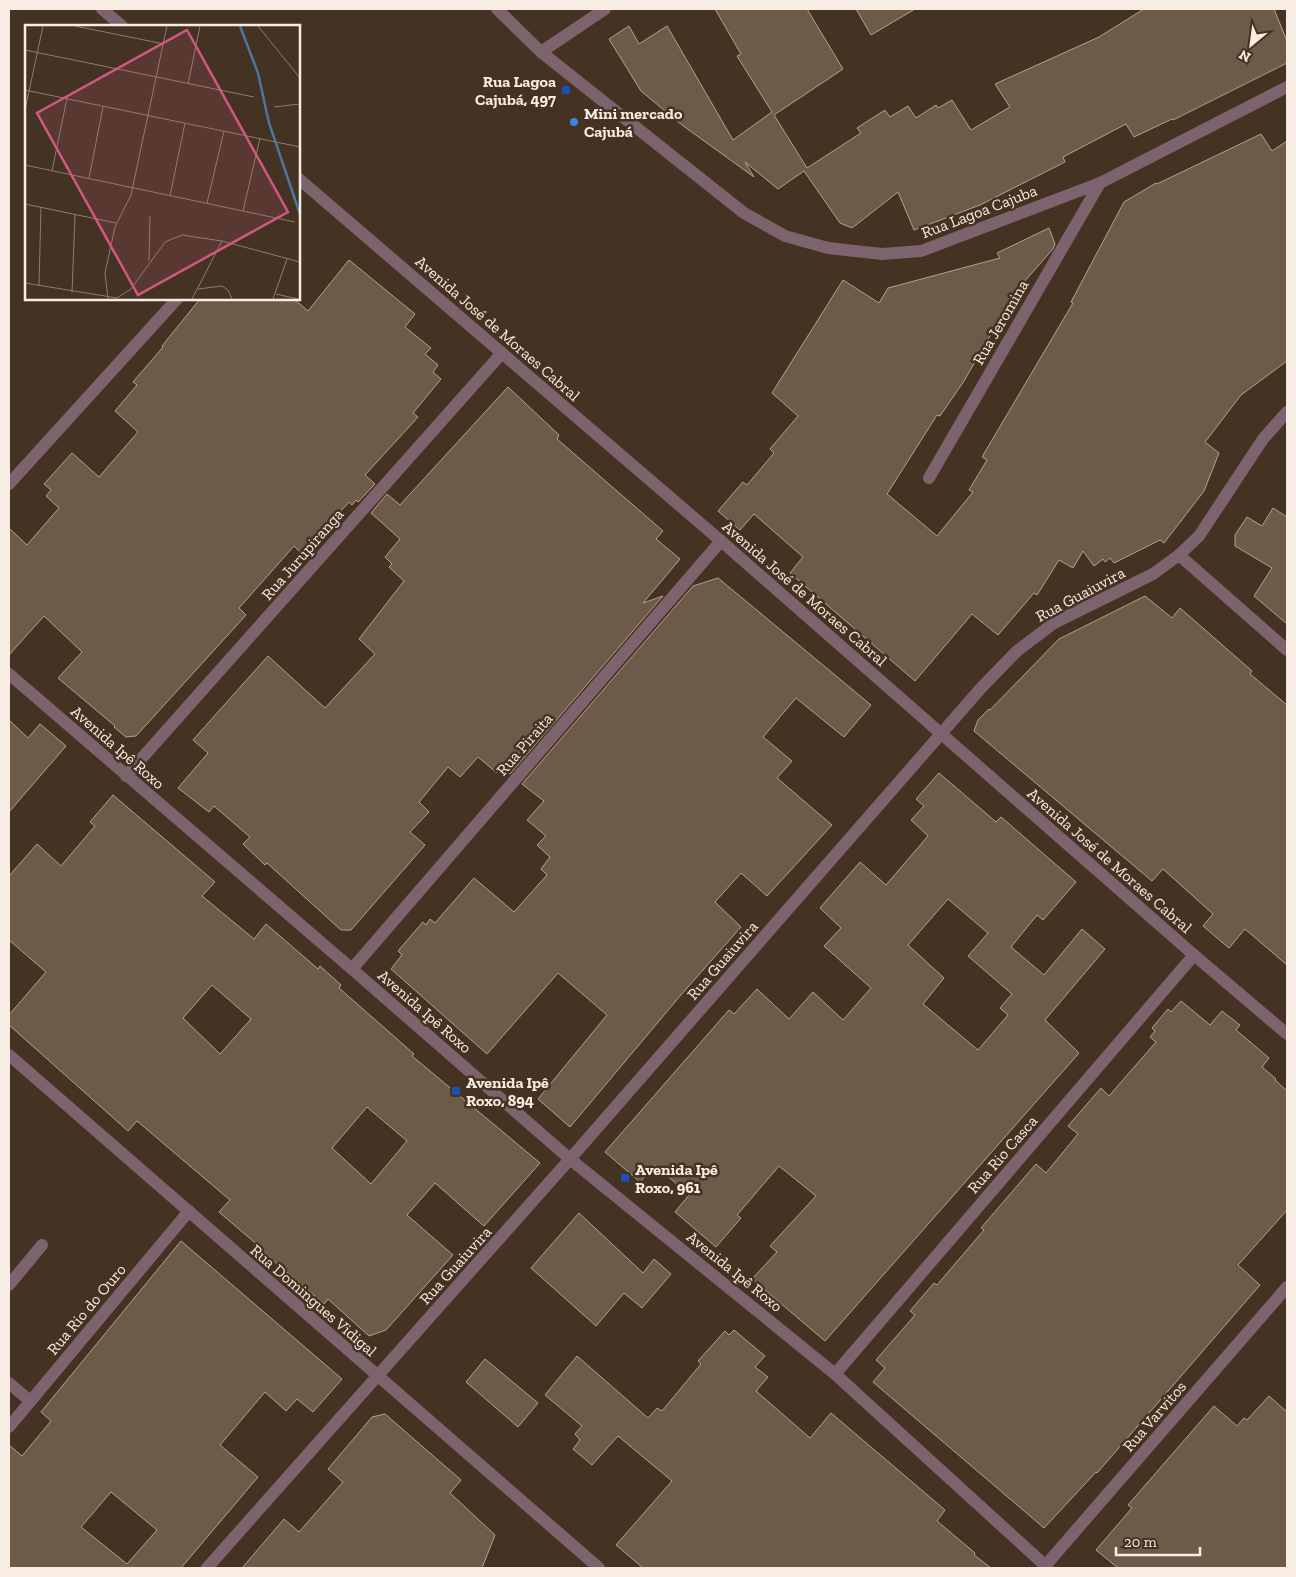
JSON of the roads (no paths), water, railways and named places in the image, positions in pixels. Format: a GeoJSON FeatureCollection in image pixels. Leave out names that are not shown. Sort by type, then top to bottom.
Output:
{"type":"FeatureCollection","features":[{"type":"Feature","properties":{"kind":"street"},"geometry":{"type":"LineString","coordinates":[[102,9],[121,25]]}},
{"type":"Feature","properties":{"kind":"street","name":"Rua Lagoa Cajuba"},"geometry":{"type":"LineString","coordinates":[[497,9],[541,52],[744,213],[785,236],[828,248],[882,254],[921,251],[1100,183],[1287,87]]}},
{"type":"Feature","properties":{"kind":"street"},"geometry":{"type":"LineString","coordinates":[[541,52],[605,9]]}},
{"type":"Feature","properties":{"kind":"street","name":"Avenida José de Moraes Cabral"},"geometry":{"type":"LineString","coordinates":[[300,180],[721,541],[1194,955],[1287,1034]]}},
{"type":"Feature","properties":{"kind":"street","name":"Rua Jeromina"},"geometry":{"type":"LineString","coordinates":[[929,478],[1100,183]]}},
{"type":"Feature","properties":{"kind":"street"},"geometry":{"type":"LineString","coordinates":[[9,484],[176,300]]}},
{"type":"Feature","properties":{"kind":"street","name":"Rua Jurupiranga"},"geometry":{"type":"LineString","coordinates":[[126,776],[502,353]]}},
{"type":"Feature","properties":{"kind":"street","name":"Rua Guaiuvira"},"geometry":{"type":"LineString","coordinates":[[206,1568],[570,1159],[941,733],[1017,651],[1054,623],[1104,600],[1153,574],[1179,555],[1199,536],[1263,439],[1287,412]]}},
{"type":"Feature","properties":{"kind":"street","name":"Rua Piraita"},"geometry":{"type":"LineString","coordinates":[[352,969],[721,541]]}},
{"type":"Feature","properties":{"kind":"street"},"geometry":{"type":"LineString","coordinates":[[1179,555],[1287,650]]}},
{"type":"Feature","properties":{"kind":"street","name":"Avenida Ipê Roxo"},"geometry":{"type":"LineString","coordinates":[[9,674],[570,1159],[835,1374],[1046,1567]]}},
{"type":"Feature","properties":{"kind":"street","name":"Rua Rio Casca"},"geometry":{"type":"LineString","coordinates":[[835,1374],[1194,955]]}},
{"type":"Feature","properties":{"kind":"street","name":"Rua Domingues Vidigal"},"geometry":{"type":"LineString","coordinates":[[9,1055],[377,1377],[599,1568]]}},
{"type":"Feature","properties":{"kind":"street","name":"Rua Rio do Ouro"},"geometry":{"type":"LineString","coordinates":[[9,1427],[189,1211]]}},
{"type":"Feature","properties":{"kind":"street"},"geometry":{"type":"LineString","coordinates":[[9,1285],[42,1245]]}},
{"type":"Feature","properties":{"kind":"street","name":"Rua Varvitos"},"geometry":{"type":"LineString","coordinates":[[1046,1567],[1287,1287]]}},
{"type":"Feature","properties":{"kind":"street"},"geometry":{"type":"LineString","coordinates":[[9,1383],[30,1401]]}},
{"type":"Feature","properties":{"kind":"place","name":"Rua Lagoa Cajubá, 497"},"geometry":{"type":"Point","coordinates":[566,90]}},
{"type":"Feature","properties":{"kind":"place","name":"Mini mercado Cajubá"},"geometry":{"type":"Point","coordinates":[574,122]}},
{"type":"Feature","properties":{"kind":"place","name":"Avenida Ipê Roxo, 894"},"geometry":{"type":"Point","coordinates":[456,1091]}},
{"type":"Feature","properties":{"kind":"place","name":"Avenida Ipê Roxo, 961"},"geometry":{"type":"Point","coordinates":[625,1178]}}]}
